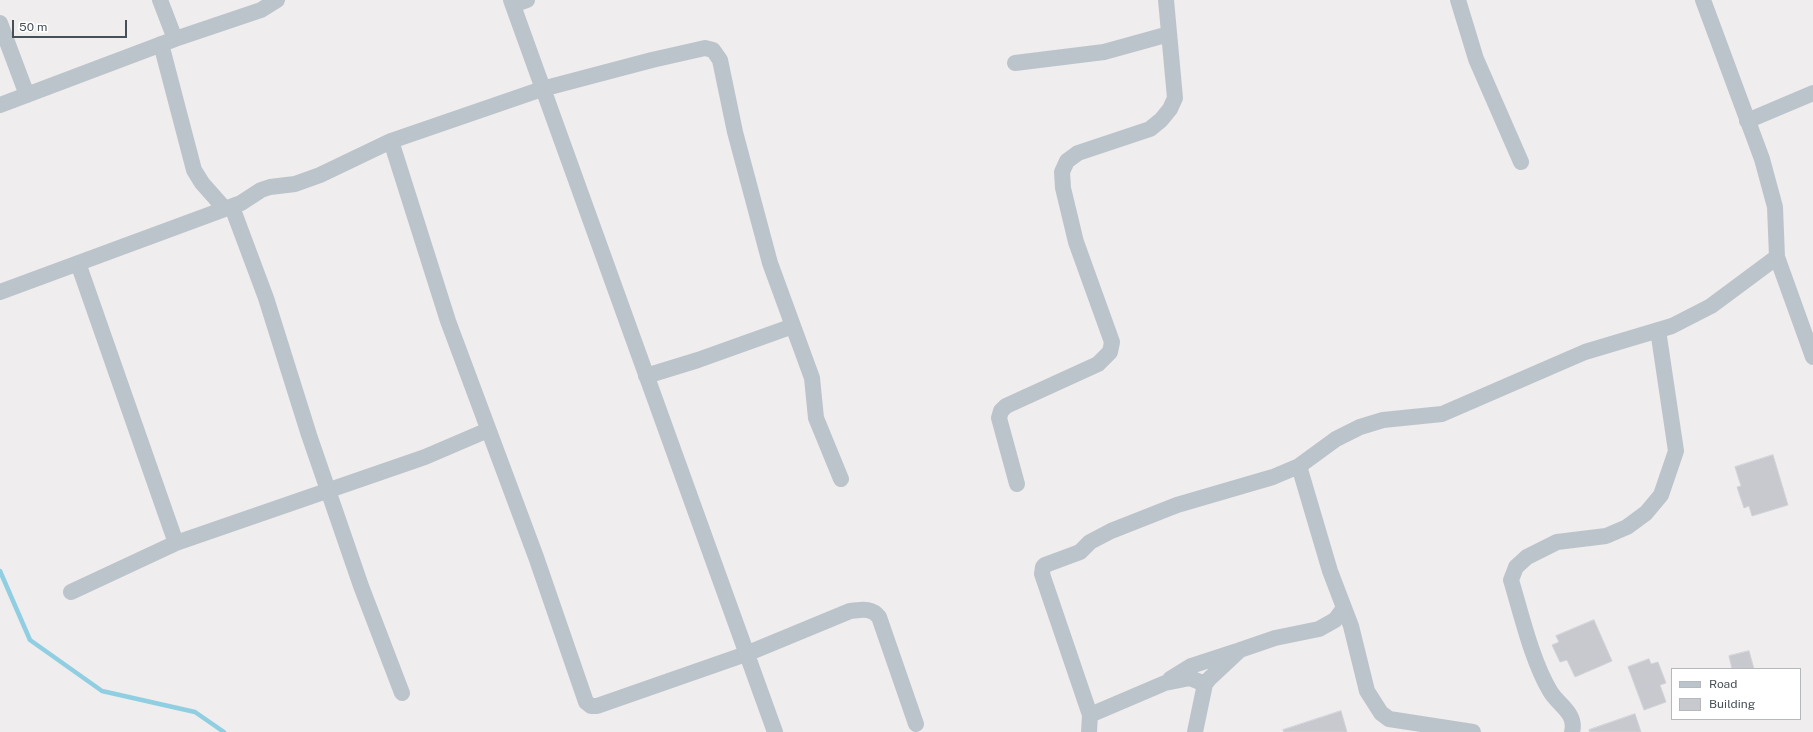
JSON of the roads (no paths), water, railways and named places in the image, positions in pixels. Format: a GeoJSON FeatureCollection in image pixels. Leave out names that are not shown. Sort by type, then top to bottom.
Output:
{"type":"FeatureCollection","features":[{"type":"Feature","properties":{"kind":"street"},"geometry":{"type":"LineString","coordinates":[[160,0],[194,170],[202,184],[229,208],[266,298],[309,435],[329,489],[360,586],[402,693]]}},
{"type":"Feature","properties":{"kind":"street"},"geometry":{"type":"LineString","coordinates":[[0,105],[168,42],[261,10],[277,0]]}},
{"type":"Feature","properties":{"kind":"street"},"geometry":{"type":"LineString","coordinates":[[1017,484],[999,418],[1001,411],[1006,406],[1098,364],[1110,352],[1112,342],[1076,242],[1063,188],[1062,172],[1067,161],[1078,152],[1150,129],[1165,115],[1174,98],[1166,0]]}},
{"type":"Feature","properties":{"kind":"street"},"geometry":{"type":"LineString","coordinates":[[1458,0],[1476,59],[1521,162]]}},
{"type":"Feature","properties":{"kind":"street"},"geometry":{"type":"LineString","coordinates":[[1703,0],[1762,159],[1774,208],[1777,257],[1813,357]]}},
{"type":"Feature","properties":{"kind":"street"},"geometry":{"type":"LineString","coordinates":[[517,2],[542,89],[775,732]]}},
{"type":"Feature","properties":{"kind":"street"},"geometry":{"type":"LineString","coordinates":[[0,23],[27,94]]}},
{"type":"Feature","properties":{"kind":"street"},"geometry":{"type":"LineString","coordinates":[[1015,63],[1104,52],[1169,34]]}},
{"type":"Feature","properties":{"kind":"street"},"geometry":{"type":"LineString","coordinates":[[0,292],[229,208],[241,203],[261,190],[270,187],[295,184],[320,175],[390,141],[542,89],[652,60],[705,48],[713,50],[720,60],[735,132],[770,263],[812,378],[816,418],[841,479]]}},
{"type":"Feature","properties":{"kind":"street"},"geometry":{"type":"LineString","coordinates":[[1747,121],[1813,93]]}},
{"type":"Feature","properties":{"kind":"street"},"geometry":{"type":"LineString","coordinates":[[390,141],[448,321],[536,557],[586,702],[591,706],[597,706],[746,654],[850,611],[867,609],[876,612],[879,617],[916,724]]}},
{"type":"Feature","properties":{"kind":"street"},"geometry":{"type":"LineString","coordinates":[[1089,732],[1090,715],[1042,574],[1043,567],[1080,552],[1090,542],[1111,531],[1177,504],[1273,477],[1299,466],[1336,439],[1360,427],[1383,420],[1442,414],[1585,352],[1672,326],[1711,306],[1777,257]]}},
{"type":"Feature","properties":{"kind":"street"},"geometry":{"type":"LineString","coordinates":[[78,263],[176,543]]}},
{"type":"Feature","properties":{"kind":"street"},"geometry":{"type":"LineString","coordinates":[[646,376],[698,360],[793,326]]}},
{"type":"Feature","properties":{"kind":"street"},"geometry":{"type":"LineString","coordinates":[[1572,732],[1573,726],[1568,710],[1551,692],[1540,672],[1511,580],[1516,567],[1527,557],[1557,542],[1606,536],[1627,527],[1646,513],[1662,495],[1676,451],[1658,330]]}},
{"type":"Feature","properties":{"kind":"street"},"geometry":{"type":"LineString","coordinates":[[71,592],[176,543],[425,457],[488,430]]}},
{"type":"Feature","properties":{"kind":"street"},"geometry":{"type":"LineString","coordinates":[[1299,466],[1330,571],[1351,626],[1367,691],[1381,713],[1389,719],[1397,721],[1473,732]]}},
{"type":"Feature","properties":{"kind":"street"},"geometry":{"type":"LineString","coordinates":[[1090,715],[1165,683],[1190,666],[1275,638],[1319,629],[1335,620],[1344,608]]}},
{"type":"Feature","properties":{"kind":"street"},"geometry":{"type":"LineString","coordinates":[[1195,732],[1205,684],[1240,650]]}},
{"type":"Feature","properties":{"kind":"street"},"geometry":{"type":"LineString","coordinates":[[1165,683],[1190,678],[1205,684]]}},
{"type":"Feature","properties":{"kind":"waterway"},"geometry":{"type":"LineString","coordinates":[[0,571],[30,640],[102,691],[195,712],[224,732]]}}]}
